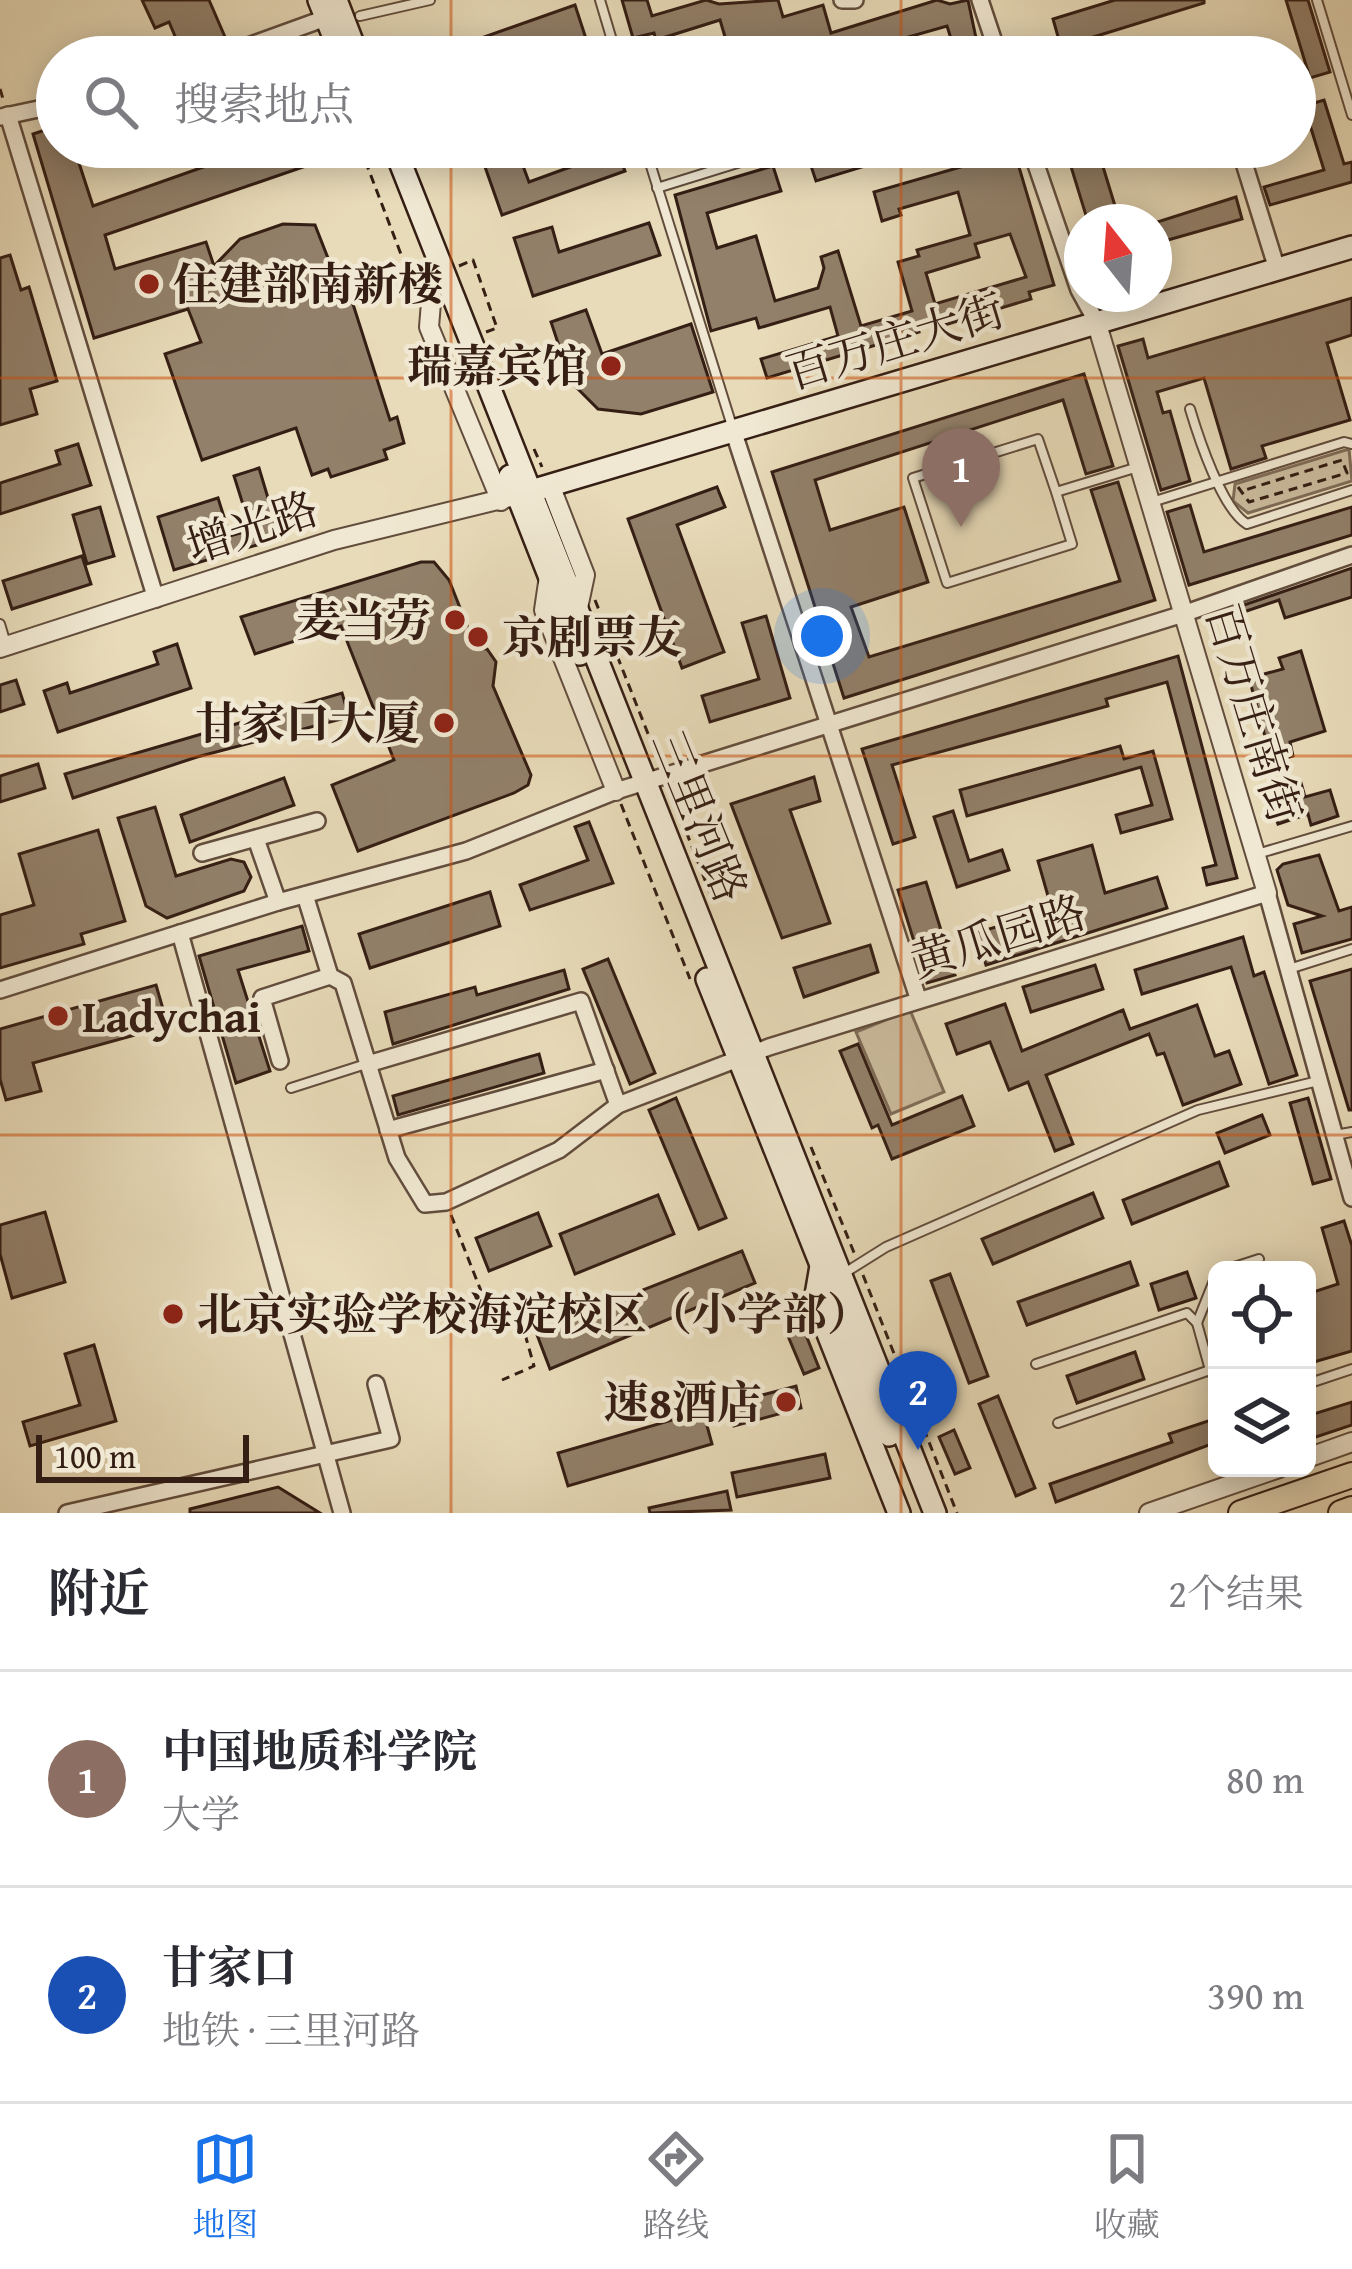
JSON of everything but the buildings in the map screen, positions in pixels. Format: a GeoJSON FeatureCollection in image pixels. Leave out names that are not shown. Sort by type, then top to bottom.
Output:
{"type":"FeatureCollection","features":[{"type":"Feature","properties":{"kind":"highway"},"geometry":{"type":"LineString","coordinates":[[1241,1513],[1352,1475]]}},
{"type":"Feature","properties":{"kind":"highway"},"geometry":{"type":"LineString","coordinates":[[1341,1513],[1352,1509]]}},
{"type":"Feature","properties":{"kind":"main road","name":"三里河路"},"geometry":{"type":"LineString","coordinates":[[390,168],[443,273],[525,493],[549,576],[631,786],[935,1513]]}},
{"type":"Feature","properties":{"kind":"main road","name":"三里河路"},"geometry":{"type":"LineString","coordinates":[[402,168],[525,493],[578,608],[631,786]]}},
{"type":"Feature","properties":{"kind":"main road","name":"百万庄大街"},"geometry":{"type":"LineString","coordinates":[[525,493],[1352,247]]}},
{"type":"Feature","properties":{"kind":"main road","name":"三里河路"},"geometry":{"type":"LineString","coordinates":[[831,1270],[815,1301],[898,1513]]}},
{"type":"Feature","properties":{"kind":"main road","name":"三里河路"},"geometry":{"type":"LineString","coordinates":[[831,1270],[920,1513]]}},
{"type":"Feature","properties":{"kind":"street"},"geometry":{"type":"LineString","coordinates":[[842,0],[855,0]]}},
{"type":"Feature","properties":{"kind":"street"},"geometry":{"type":"LineString","coordinates":[[980,0],[992,36]]}},
{"type":"Feature","properties":{"kind":"street"},"geometry":{"type":"LineString","coordinates":[[271,36],[332,12]]}},
{"type":"Feature","properties":{"kind":"street"},"geometry":{"type":"LineString","coordinates":[[36,110],[4,117],[155,599]]}},
{"type":"Feature","properties":{"kind":"street"},"geometry":{"type":"LineString","coordinates":[[1037,168],[1079,290],[1096,321]]}},
{"type":"Feature","properties":{"kind":"street"},"geometry":{"type":"LineString","coordinates":[[1245,168],[1276,269]]}},
{"type":"Feature","properties":{"kind":"street","name":"三里河路"},"geometry":{"type":"LineString","coordinates":[[443,273],[429,326],[525,493]]}},
{"type":"Feature","properties":{"kind":"street","name":"百万庄南街"},"geometry":{"type":"LineString","coordinates":[[1096,321],[1267,893],[1352,1198]]}},
{"type":"Feature","properties":{"kind":"street"},"geometry":{"type":"LineString","coordinates":[[733,430],[833,725],[918,998]]}},
{"type":"Feature","properties":{"kind":"street","name":"增光路"},"geometry":{"type":"LineString","coordinates":[[3,647],[334,540],[525,493]]}},
{"type":"Feature","properties":{"kind":"street"},"geometry":{"type":"LineString","coordinates":[[0,990],[278,902],[466,851],[631,786],[1183,614],[1352,555]]}},
{"type":"Feature","properties":{"kind":"street"},"geometry":{"type":"LineString","coordinates":[[202,853],[317,821]]}},
{"type":"Feature","properties":{"kind":"street"},"geometry":{"type":"LineString","coordinates":[[256,839],[278,902]]}},
{"type":"Feature","properties":{"kind":"street","name":"黄瓜园路"},"geometry":{"type":"LineString","coordinates":[[446,1202],[559,1150],[618,1105],[745,1057],[918,998],[1267,893]]}},
{"type":"Feature","properties":{"kind":"street"},"geometry":{"type":"LineString","coordinates":[[305,895],[330,976],[343,983],[397,1158],[425,1204],[446,1202]]}},
{"type":"Feature","properties":{"kind":"street"},"geometry":{"type":"LineString","coordinates":[[180,933],[330,1454],[342,1513]]}},
{"type":"Feature","properties":{"kind":"street"},"geometry":{"type":"LineString","coordinates":[[280,1061],[262,998],[330,976]]}},
{"type":"Feature","properties":{"kind":"street"},"geometry":{"type":"LineString","coordinates":[[368,1064],[581,1001],[618,1105]]}},
{"type":"Feature","properties":{"kind":"street"},"geometry":{"type":"LineString","coordinates":[[388,1130],[606,1070]]}},
{"type":"Feature","properties":{"kind":"street"},"geometry":{"type":"LineString","coordinates":[[67,1513],[391,1438],[376,1384]]}},
{"type":"Feature","properties":{"kind":"street"},"geometry":{"type":"LineString","coordinates":[[1316,1455],[1352,1442]]}},
{"type":"Feature","properties":{"kind":"street"},"geometry":{"type":"LineString","coordinates":[[1149,1513],[1239,1477]]}},
{"type":"Feature","properties":{"kind":"lane"},"geometry":{"type":"LineString","coordinates":[[332,12],[430,0]]}},
{"type":"Feature","properties":{"kind":"lane"},"geometry":{"type":"LineString","coordinates":[[600,0],[611,36]]}},
{"type":"Feature","properties":{"kind":"lane"},"geometry":{"type":"LineString","coordinates":[[1318,0],[1352,115]]}},
{"type":"Feature","properties":{"kind":"lane"},"geometry":{"type":"LineString","coordinates":[[651,168],[733,430]]}},
{"type":"Feature","properties":{"kind":"lane"},"geometry":{"type":"LineString","coordinates":[[657,188],[721,168]]}},
{"type":"Feature","properties":{"kind":"lane"},"geometry":{"type":"LineString","coordinates":[[1190,409],[1208,466],[1221,479],[1233,515],[1246,524],[1352,490]]}},
{"type":"Feature","properties":{"kind":"lane"},"geometry":{"type":"LineString","coordinates":[[1038,439],[1056,491],[1072,544],[946,583],[914,478],[1038,439]]}},
{"type":"Feature","properties":{"kind":"lane"},"geometry":{"type":"LineString","coordinates":[[1150,502],[1344,442],[1352,444]]}},
{"type":"Feature","properties":{"kind":"lane"},"geometry":{"type":"LineString","coordinates":[[1056,491],[1139,466]]}},
{"type":"Feature","properties":{"kind":"lane"},"geometry":{"type":"LineString","coordinates":[[0,624],[3,647]]}},
{"type":"Feature","properties":{"kind":"lane"},"geometry":{"type":"LineString","coordinates":[[1255,854],[1352,826]]}},
{"type":"Feature","properties":{"kind":"lane"},"geometry":{"type":"LineString","coordinates":[[1287,969],[1352,949]]}},
{"type":"Feature","properties":{"kind":"lane"},"geometry":{"type":"LineString","coordinates":[[291,1088],[368,1064]]}},
{"type":"Feature","properties":{"kind":"lane"},"geometry":{"type":"LineString","coordinates":[[831,1270],[1198,1110],[1318,1081]]}},
{"type":"Feature","properties":{"kind":"lane"},"geometry":{"type":"LineString","coordinates":[[1334,1136],[1352,1132]]}},
{"type":"Feature","properties":{"kind":"lane"},"geometry":{"type":"LineString","coordinates":[[1253,1261],[1259,1259]]}},
{"type":"Feature","properties":{"kind":"lane"},"geometry":{"type":"LineString","coordinates":[[1197,1323],[1208,1299]]}},
{"type":"Feature","properties":{"kind":"lane"},"geometry":{"type":"LineString","coordinates":[[1036,1364],[1187,1312],[1197,1323],[1210,1369]]}},
{"type":"Feature","properties":{"kind":"lane"},"geometry":{"type":"LineString","coordinates":[[1316,1381],[1352,1369]]}},
{"type":"Feature","properties":{"kind":"lane"},"geometry":{"type":"LineString","coordinates":[[1058,1423],[1208,1371]]}},
{"type":"Feature","properties":{"kind":"path"},"geometry":{"type":"LineString","coordinates":[[368,168],[429,326]]}},
{"type":"Feature","properties":{"kind":"path"},"geometry":{"type":"LineString","coordinates":[[443,273],[472,260],[497,328],[481,334]]}},
{"type":"Feature","properties":{"kind":"path"},"geometry":{"type":"LineString","coordinates":[[1342,460],[1347,472],[1249,502],[1245,490],[1342,460]]}},
{"type":"Feature","properties":{"kind":"path","name":"三里河路"},"geometry":{"type":"LineString","coordinates":[[631,786],[691,981]]}},
{"type":"Feature","properties":{"kind":"path"},"geometry":{"type":"LineString","coordinates":[[446,1202],[481,1291],[517,1306],[534,1366],[502,1380]]}},
{"type":"Feature","properties":{"kind":"shaded area"},"geometry":{"type":"Polygon","coordinates":[[[1349,449],[1352,481],[1248,513],[1233,501],[1235,484],[1349,449]]]}},
{"type":"Feature","properties":{"kind":"shaded area"},"geometry":{"type":"Polygon","coordinates":[[[910,1010],[944,1092],[891,1114],[856,1032],[910,1010]]]}},
{"type":"Feature","properties":{"kind":"place","name":"住建部南新楼"},"geometry":{"type":"Point","coordinates":[149,284]}},
{"type":"Feature","properties":{"kind":"place","name":"瑞嘉宾馆"},"geometry":{"type":"Point","coordinates":[611,366]}},
{"type":"Feature","properties":{"kind":"place","name":"中国地质科学院"},"geometry":{"type":"Point","coordinates":[961,527]}},
{"type":"Feature","properties":{"kind":"place","name":"麦当劳"},"geometry":{"type":"Point","coordinates":[455,620]}},
{"type":"Feature","properties":{"kind":"place","name":"京剧票友"},"geometry":{"type":"Point","coordinates":[478,637]}},
{"type":"Feature","properties":{"kind":"place","name":"甘家口大厦"},"geometry":{"type":"Point","coordinates":[444,723]}},
{"type":"Feature","properties":{"kind":"place","name":"Ladychai"},"geometry":{"type":"Point","coordinates":[58,1016]}},
{"type":"Feature","properties":{"kind":"place","name":"北京实验学校海淀校区（小学部）"},"geometry":{"type":"Point","coordinates":[173,1314]}},
{"type":"Feature","properties":{"kind":"place","name":"速8酒店"},"geometry":{"type":"Point","coordinates":[786,1402]}},
{"type":"Feature","properties":{"kind":"place","name":"甘家口"},"geometry":{"type":"Point","coordinates":[918,1450]}}]}
